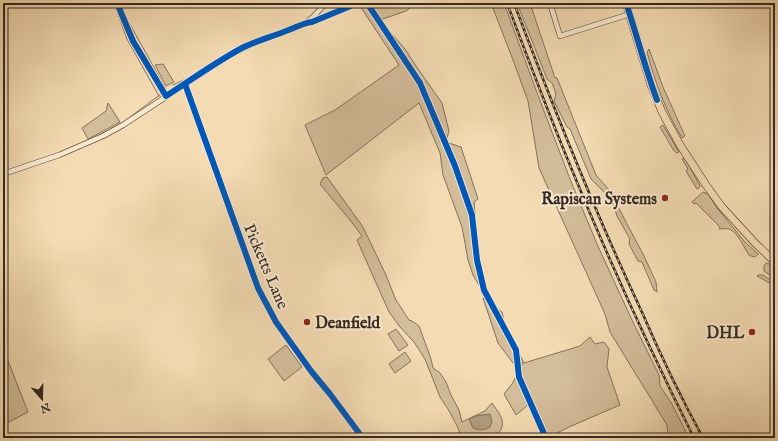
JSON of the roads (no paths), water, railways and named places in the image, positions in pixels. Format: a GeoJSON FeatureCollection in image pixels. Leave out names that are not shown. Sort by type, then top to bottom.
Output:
{"type":"FeatureCollection","features":[{"type":"Feature","properties":{"kind":"main road"},"geometry":{"type":"LineString","coordinates":[[626,3],[651,85],[662,112],[677,140],[706,185],[722,206],[755,243],[775,262]]}},
{"type":"Feature","properties":{"kind":"street"},"geometry":{"type":"LineString","coordinates":[[3,174],[59,155],[103,136],[123,125],[230,55],[258,41],[306,23],[326,3]]}},
{"type":"Feature","properties":{"kind":"street"},"geometry":{"type":"LineString","coordinates":[[550,3],[560,36],[630,14]]}},
{"type":"Feature","properties":{"kind":"street","name":"Picketts Lane"},"geometry":{"type":"LineString","coordinates":[[185,84],[258,288],[276,322],[311,371],[359,433],[361,438]]}},
{"type":"Feature","properties":{"kind":"waterway"},"geometry":{"type":"LineString","coordinates":[[114,3],[127,39],[159,96]]}},
{"type":"Feature","properties":{"kind":"waterway"},"geometry":{"type":"LineString","coordinates":[[118,3],[166,89],[165,90]]}},
{"type":"Feature","properties":{"kind":"waterway"},"geometry":{"type":"LineString","coordinates":[[771,3],[775,10]]}},
{"type":"Feature","properties":{"kind":"waterway"},"geometry":{"type":"LineString","coordinates":[[230,53],[254,41]]}},
{"type":"Feature","properties":{"kind":"waterway"},"geometry":{"type":"LineString","coordinates":[[173,85],[188,78],[227,54]]}},
{"type":"Feature","properties":{"kind":"waterway"},"geometry":{"type":"LineString","coordinates":[[97,136],[122,123],[161,94]]}},
{"type":"Feature","properties":{"kind":"waterway"},"geometry":{"type":"LineString","coordinates":[[538,420],[545,436],[549,438]]}},
{"type":"Feature","properties":{"kind":"railway"},"geometry":{"type":"LineString","coordinates":[[507,3],[555,129],[600,238],[646,339],[694,438]]}},
{"type":"Feature","properties":{"kind":"railway"},"geometry":{"type":"LineString","coordinates":[[514,3],[590,196],[663,359],[703,438]]}},
{"type":"Feature","properties":{"kind":"place","name":"Rapiscan Systems"},"geometry":{"type":"Point","coordinates":[665,198]}},
{"type":"Feature","properties":{"kind":"place","name":"Deanfield"},"geometry":{"type":"Point","coordinates":[307,322]}},
{"type":"Feature","properties":{"kind":"place","name":"DHL"},"geometry":{"type":"Point","coordinates":[752,332]}}]}
